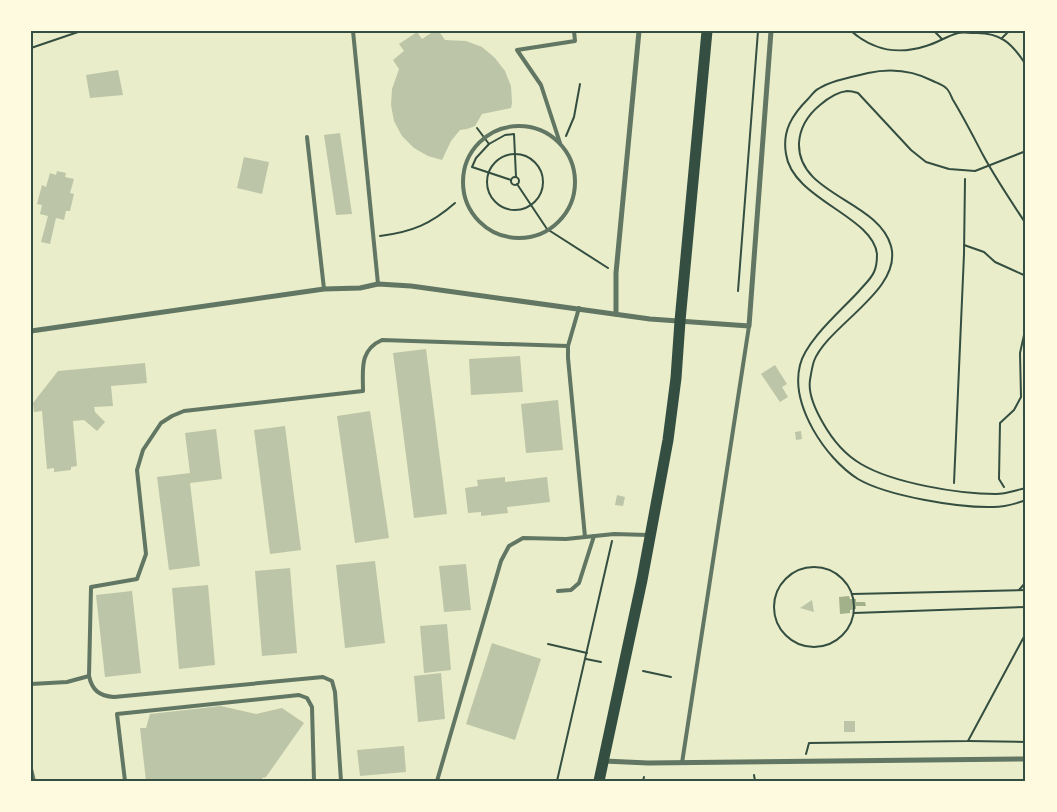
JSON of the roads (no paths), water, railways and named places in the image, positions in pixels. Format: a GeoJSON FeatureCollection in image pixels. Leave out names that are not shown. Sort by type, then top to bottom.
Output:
{"type":"FeatureCollection","features":[{"type":"Feature","properties":{"kind":"main road"},"geometry":{"type":"LineString","coordinates":[[599,781],[642,580],[668,440],[676,378],[707,31]]}},
{"type":"Feature","properties":{"kind":"street"},"geometry":{"type":"LineString","coordinates":[[616,314],[616,274],[639,31]]}},
{"type":"Feature","properties":{"kind":"street"},"geometry":{"type":"LineString","coordinates":[[31,331],[324,289],[360,288],[378,284],[411,286],[650,319],[749,326],[771,31]]}},
{"type":"Feature","properties":{"kind":"street"},"geometry":{"type":"LineString","coordinates":[[603,761],[682,763],[1026,760]]}},
{"type":"Feature","properties":{"kind":"lane"},"geometry":{"type":"LineString","coordinates":[[353,31],[378,284]]}},
{"type":"Feature","properties":{"kind":"lane"},"geometry":{"type":"LineString","coordinates":[[560,143],[547,133],[532,127],[515,126],[499,129],[475,146],[468,158],[462,183],[464,196],[476,220],[491,232],[509,238],[528,238],[548,230],[560,221],[570,207],[575,191],[575,174],[570,157],[560,143],[542,85],[517,50],[535,46],[575,42],[574,31]]}},
{"type":"Feature","properties":{"kind":"lane"},"geometry":{"type":"LineString","coordinates":[[307,137],[324,289]]}},
{"type":"Feature","properties":{"kind":"lane"},"geometry":{"type":"LineString","coordinates":[[579,308],[568,346],[585,537]]}},
{"type":"Feature","properties":{"kind":"lane"},"geometry":{"type":"LineString","coordinates":[[682,763],[749,326]]}},
{"type":"Feature","properties":{"kind":"lane"},"geometry":{"type":"LineString","coordinates":[[341,781],[335,692],[332,681],[323,677],[114,697],[97,693],[91,686],[89,676],[91,587],[137,579],[146,554],[137,470],[143,450],[161,423],[184,411],[364,391],[362,365],[366,353],[374,343],[382,340],[568,346]]}},
{"type":"Feature","properties":{"kind":"lane"},"geometry":{"type":"LineString","coordinates":[[437,781],[501,561],[509,546],[523,538],[566,539],[614,534],[650,534]]}},
{"type":"Feature","properties":{"kind":"lane"},"geometry":{"type":"LineString","coordinates":[[558,591],[571,590],[579,583],[594,536]]}},
{"type":"Feature","properties":{"kind":"lane"},"geometry":{"type":"LineString","coordinates":[[31,684],[67,682],[89,676]]}},
{"type":"Feature","properties":{"kind":"lane"},"geometry":{"type":"LineString","coordinates":[[125,781],[116,714],[299,695],[307,698],[312,707],[314,781]]}},
{"type":"Feature","properties":{"kind":"lane"},"geometry":{"type":"LineString","coordinates":[[31,769],[34,781]]}}]}
